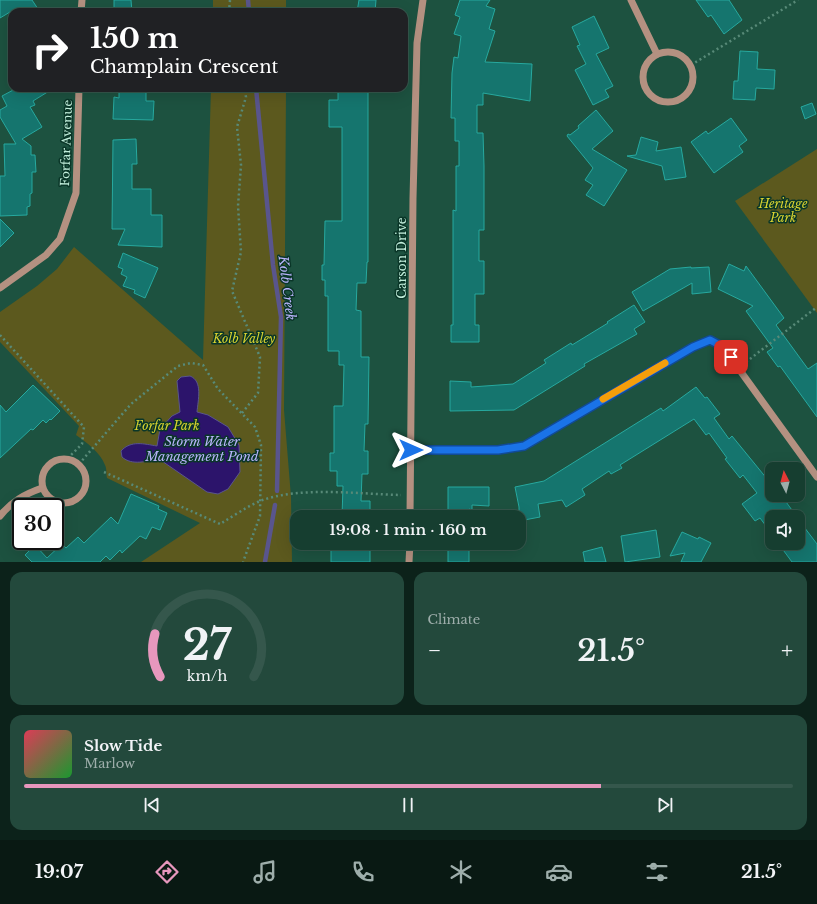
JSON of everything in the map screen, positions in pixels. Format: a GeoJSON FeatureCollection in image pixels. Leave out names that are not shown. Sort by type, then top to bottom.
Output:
{"type":"FeatureCollection","features":[{"type":"Feature","properties":{"kind":"street","name":"Carson Drive"},"geometry":{"type":"LineString","coordinates":[[410,510],[413,182],[417,43],[423,0]]}},
{"type":"Feature","properties":{"kind":"street"},"geometry":{"type":"LineString","coordinates":[[631,0],[657,54]]}},
{"type":"Feature","properties":{"kind":"street"},"geometry":{"type":"LineString","coordinates":[[666,51],[676,52],[685,58],[691,65],[694,75],[693,85],[687,94],[678,100],[668,103],[658,100],[650,95],[644,87],[642,77],[644,68],[649,60],[657,54],[666,51]]}},
{"type":"Feature","properties":{"kind":"street","name":"Forfar Avenue"},"geometry":{"type":"LineString","coordinates":[[0,288],[46,255],[60,239],[76,193],[79,92]]}},
{"type":"Feature","properties":{"kind":"street"},"geometry":{"type":"LineString","coordinates":[[411,450],[498,450],[524,446],[693,347],[710,340],[723,347],[817,477]]}},
{"type":"Feature","properties":{"kind":"street"},"geometry":{"type":"LineString","coordinates":[[67,459],[75,461],[79,464],[84,470],[87,478],[86,486],[82,495],[69,503],[62,504],[54,502],[46,495],[42,488],[41,480],[46,467],[52,462],[67,459]]}},
{"type":"Feature","properties":{"kind":"street"},"geometry":{"type":"LineString","coordinates":[[0,516],[7,507],[27,493],[42,488]]}},
{"type":"Feature","properties":{"kind":"street"},"geometry":{"type":"LineString","coordinates":[[410,550],[410,562]]}},
{"type":"Feature","properties":{"kind":"path"},"geometry":{"type":"LineString","coordinates":[[691,65],[798,0]]}},
{"type":"Feature","properties":{"kind":"path"},"geometry":{"type":"LineString","coordinates":[[242,413],[258,393],[260,357],[232,291],[241,252],[238,206],[241,165],[237,127],[246,98],[245,92]]}},
{"type":"Feature","properties":{"kind":"path"},"geometry":{"type":"LineString","coordinates":[[738,368],[817,307]]}},
{"type":"Feature","properties":{"kind":"path"},"geometry":{"type":"LineString","coordinates":[[0,335],[84,427],[82,444],[67,459]]}},
{"type":"Feature","properties":{"kind":"path"},"geometry":{"type":"LineString","coordinates":[[79,464],[131,404],[178,366],[191,364],[203,365],[218,390],[255,426],[261,445],[260,516],[243,562]]}},
{"type":"Feature","properties":{"kind":"path"},"geometry":{"type":"LineString","coordinates":[[104,472],[220,524],[260,502],[290,494],[332,492],[410,495]]}},
{"type":"Feature","properties":{"kind":"green space"},"geometry":{"type":"Polygon","coordinates":[[[213,0],[286,0],[286,8],[213,8],[213,0]]]}},
{"type":"Feature","properties":{"kind":"green space"},"geometry":{"type":"Polygon","coordinates":[[[211,92],[286,92],[284,410],[291,497],[290,550],[292,550],[292,562],[141,562],[200,523],[107,478],[106,467],[103,460],[93,448],[76,435],[79,426],[0,342],[0,312],[37,286],[57,269],[74,247],[203,360],[211,92]]]}},
{"type":"Feature","properties":{"kind":"green space","name":"Heritage Park"},"geometry":{"type":"Polygon","coordinates":[[[817,149],[817,313],[735,201],[817,149]]]}},
{"type":"Feature","properties":{"kind":"water","name":"Storm Water Management Pond"},"geometry":{"type":"Polygon","coordinates":[[[190,376],[197,382],[199,391],[197,412],[208,415],[228,427],[239,445],[240,472],[228,489],[218,494],[207,492],[159,459],[145,462],[135,462],[126,460],[122,457],[121,451],[129,445],[147,444],[157,446],[160,429],[172,416],[180,412],[177,381],[181,377],[190,376]]]}},
{"type":"Feature","properties":{"kind":"building"},"geometry":{"type":"Polygon","coordinates":[[[0,0],[32,0],[37,8],[8,8],[8,13],[0,18],[0,0]]]}},
{"type":"Feature","properties":{"kind":"building"},"geometry":{"type":"Polygon","coordinates":[[[114,0],[131,0],[132,8],[114,8],[114,0]]]}},
{"type":"Feature","properties":{"kind":"building"},"geometry":{"type":"Polygon","coordinates":[[[359,0],[376,0],[375,8],[358,8],[359,0]]]}},
{"type":"Feature","properties":{"kind":"building"},"geometry":{"type":"Polygon","coordinates":[[[460,0],[490,0],[486,6],[495,9],[489,29],[495,31],[485,62],[532,64],[530,101],[483,93],[483,105],[477,105],[477,133],[483,133],[484,166],[484,230],[479,230],[479,261],[484,261],[484,294],[475,294],[475,325],[479,325],[479,342],[451,342],[451,325],[453,325],[453,210],[456,211],[456,166],[459,166],[459,141],[455,141],[455,118],[451,118],[452,73],[454,57],[458,58],[461,36],[454,34],[460,17],[455,15],[460,0]]]}},
{"type":"Feature","properties":{"kind":"building"},"geometry":{"type":"Polygon","coordinates":[[[696,0],[729,0],[742,20],[724,34],[711,15],[708,17],[696,0]]]}},
{"type":"Feature","properties":{"kind":"building"},"geometry":{"type":"Polygon","coordinates":[[[594,16],[609,48],[596,54],[613,86],[605,90],[609,97],[593,105],[575,70],[586,64],[577,46],[580,45],[572,27],[594,16]]]}},
{"type":"Feature","properties":{"kind":"building"},"geometry":{"type":"Polygon","coordinates":[[[740,51],[758,52],[757,69],[775,70],[774,89],[756,88],[755,100],[733,99],[734,81],[738,81],[740,51]]]}},
{"type":"Feature","properties":{"kind":"building"},"geometry":{"type":"Polygon","coordinates":[[[10,92],[48,92],[33,101],[35,105],[30,107],[42,127],[22,139],[31,146],[31,155],[35,155],[36,172],[32,172],[32,193],[30,194],[30,206],[27,207],[27,215],[0,216],[0,176],[5,176],[4,144],[16,144],[0,117],[0,110],[7,106],[2,96],[10,92]]]}},
{"type":"Feature","properties":{"kind":"building"},"geometry":{"type":"Polygon","coordinates":[[[119,92],[146,92],[146,101],[154,101],[153,120],[113,119],[114,97],[119,98],[119,92]]]}},
{"type":"Feature","properties":{"kind":"building"},"geometry":{"type":"Polygon","coordinates":[[[338,92],[368,92],[368,262],[366,283],[357,283],[356,310],[361,311],[361,357],[369,357],[368,424],[365,424],[364,451],[368,451],[368,474],[362,474],[361,501],[370,501],[370,510],[342,510],[343,486],[337,486],[337,471],[330,471],[330,453],[334,453],[334,406],[343,406],[344,365],[339,365],[339,351],[328,351],[328,296],[325,296],[325,280],[322,280],[322,265],[324,265],[325,221],[342,221],[342,127],[329,127],[329,100],[338,100],[338,92]]]}},
{"type":"Feature","properties":{"kind":"building"},"geometry":{"type":"Polygon","coordinates":[[[812,103],[816,114],[805,119],[801,107],[812,103]]]}},
{"type":"Feature","properties":{"kind":"building"},"geometry":{"type":"Polygon","coordinates":[[[596,110],[613,131],[592,149],[627,170],[604,206],[586,195],[593,185],[585,180],[593,168],[567,136],[579,128],[578,126],[596,110]]]}},
{"type":"Feature","properties":{"kind":"building"},"geometry":{"type":"Polygon","coordinates":[[[731,118],[747,140],[739,146],[743,152],[714,173],[691,142],[706,131],[708,134],[731,118]]]}},
{"type":"Feature","properties":{"kind":"building"},"geometry":{"type":"Polygon","coordinates":[[[641,137],[658,142],[656,151],[681,147],[686,177],[665,180],[662,166],[627,156],[636,155],[641,137]]]}},
{"type":"Feature","properties":{"kind":"building"},"geometry":{"type":"Polygon","coordinates":[[[136,139],[137,164],[132,164],[132,189],[151,189],[151,215],[162,215],[162,247],[118,245],[125,229],[112,229],[113,140],[136,139]]]}},
{"type":"Feature","properties":{"kind":"building"},"geometry":{"type":"Polygon","coordinates":[[[0,219],[14,233],[0,247],[0,219]]]}},
{"type":"Feature","properties":{"kind":"building"},"geometry":{"type":"Polygon","coordinates":[[[123,253],[158,268],[145,298],[134,293],[135,290],[123,286],[127,277],[121,274],[123,269],[118,267],[123,253]]]}},
{"type":"Feature","properties":{"kind":"building"},"geometry":{"type":"Polygon","coordinates":[[[729,264],[744,271],[746,266],[784,318],[776,325],[808,369],[817,363],[817,417],[780,366],[778,367],[767,352],[773,348],[746,311],[753,306],[718,289],[729,264]]]}},
{"type":"Feature","properties":{"kind":"building"},"geometry":{"type":"Polygon","coordinates":[[[709,267],[711,292],[692,294],[692,283],[643,311],[632,292],[670,269],[709,267]]]}},
{"type":"Feature","properties":{"kind":"building"},"geometry":{"type":"Polygon","coordinates":[[[634,305],[645,322],[634,329],[637,334],[584,364],[585,366],[514,410],[450,411],[450,381],[471,382],[471,387],[513,384],[546,363],[544,360],[571,343],[572,345],[608,323],[607,322],[634,305]]]}},
{"type":"Feature","properties":{"kind":"building"},"geometry":{"type":"Polygon","coordinates":[[[33,385],[60,411],[51,420],[50,419],[46,423],[43,420],[33,430],[31,429],[0,458],[0,405],[6,412],[33,385]]]}},
{"type":"Feature","properties":{"kind":"building"},"geometry":{"type":"Polygon","coordinates":[[[696,387],[705,398],[707,397],[720,414],[714,418],[729,439],[732,436],[765,476],[765,502],[786,502],[792,510],[765,510],[765,525],[760,518],[755,521],[742,504],[757,493],[743,475],[740,478],[725,459],[727,458],[709,433],[706,435],[694,419],[620,465],[622,468],[611,474],[609,471],[582,489],[585,495],[566,507],[562,500],[538,504],[540,517],[526,520],[526,510],[519,510],[515,487],[544,481],[661,408],[663,411],[696,387]]]}},
{"type":"Feature","properties":{"kind":"building"},"geometry":{"type":"Polygon","coordinates":[[[448,487],[489,487],[489,506],[472,505],[472,510],[448,510],[448,487]]]}},
{"type":"Feature","properties":{"kind":"building"},"geometry":{"type":"Polygon","coordinates":[[[131,494],[159,506],[158,509],[167,513],[160,530],[152,527],[146,539],[140,536],[122,553],[120,550],[110,560],[106,556],[100,562],[32,562],[25,555],[30,550],[40,550],[47,558],[56,550],[64,550],[64,546],[66,548],[78,537],[84,543],[111,517],[118,524],[131,494]]]}},
{"type":"Feature","properties":{"kind":"building"},"geometry":{"type":"Polygon","coordinates":[[[805,528],[817,544],[817,562],[792,562],[783,550],[805,550],[805,528]]]}},
{"type":"Feature","properties":{"kind":"building"},"geometry":{"type":"Polygon","coordinates":[[[656,530],[660,557],[625,562],[621,536],[656,530]]]}},
{"type":"Feature","properties":{"kind":"building"},"geometry":{"type":"Polygon","coordinates":[[[682,532],[698,539],[699,537],[711,543],[701,562],[681,562],[685,553],[670,556],[682,532]]]}},
{"type":"Feature","properties":{"kind":"building"},"geometry":{"type":"Polygon","coordinates":[[[602,547],[606,562],[585,562],[583,552],[602,547]]]}},
{"type":"Feature","properties":{"kind":"building"},"geometry":{"type":"Polygon","coordinates":[[[331,550],[370,550],[370,562],[331,562],[331,550]]]}},
{"type":"Feature","properties":{"kind":"building"},"geometry":{"type":"Polygon","coordinates":[[[448,550],[469,550],[469,562],[448,562],[448,550]]]}},
{"type":"Feature","properties":{"kind":"waterway","name":"Kolb Creek"},"geometry":{"type":"LineString","coordinates":[[248,0],[249,8]]}},
{"type":"Feature","properties":{"kind":"waterway","name":"Kolb Creek"},"geometry":{"type":"LineString","coordinates":[[256,92],[273,265],[281,317],[277,491]]}},
{"type":"Feature","properties":{"kind":"waterway","name":"Kolb Creek"},"geometry":{"type":"LineString","coordinates":[[265,562],[275,505]]}},
{"type":"Feature","properties":{"kind":"slow traffic"},"geometry":{"type":"LineString","coordinates":[[603,399],[665,363]]}},
{"type":"Feature","properties":{"kind":"route"},"geometry":{"type":"LineString","coordinates":[[411,450],[498,450],[524,446],[693,347],[710,340],[723,347],[731,357]]}},
{"type":"Feature","properties":{"kind":"park label","name":"Kolb Valley"},"geometry":{"type":"Point","coordinates":[244,338]}},
{"type":"Feature","properties":{"kind":"park label","name":"Forfar Park"},"geometry":{"type":"Point","coordinates":[167,425]}}]}
